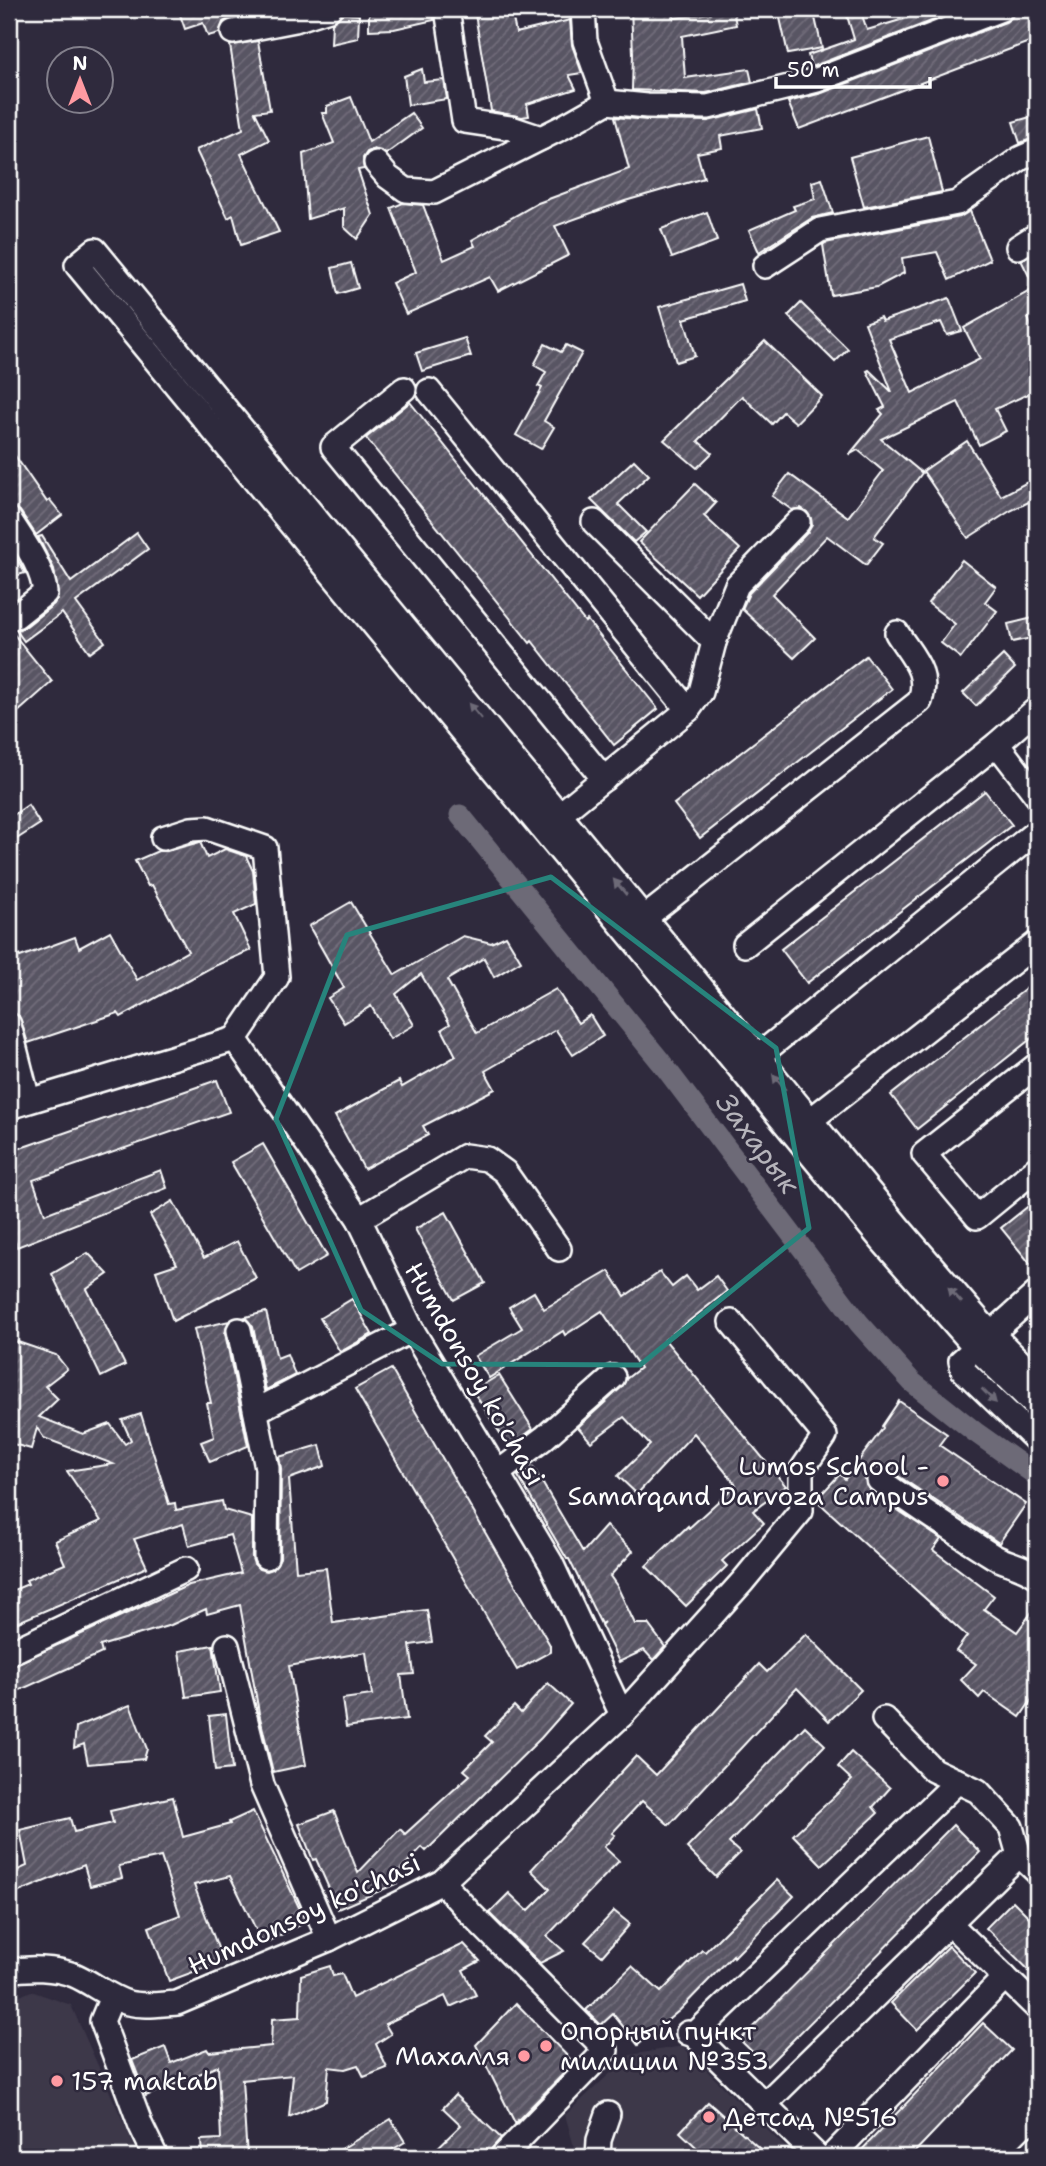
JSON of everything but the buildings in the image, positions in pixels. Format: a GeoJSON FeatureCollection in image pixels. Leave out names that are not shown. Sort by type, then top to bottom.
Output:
{"type":"FeatureCollection","features":[{"type":"Feature","properties":{"kind":"street"},"geometry":{"type":"LineString","coordinates":[[233,32],[295,20],[329,9]]}},
{"type":"Feature","properties":{"kind":"street"},"geometry":{"type":"LineString","coordinates":[[447,9],[464,121],[511,128],[541,138]]}},
{"type":"Feature","properties":{"kind":"street"},"geometry":{"type":"LineString","coordinates":[[583,9],[585,41],[607,102]]}},
{"type":"Feature","properties":{"kind":"street"},"geometry":{"type":"LineString","coordinates":[[376,163],[388,177],[406,190],[434,192],[607,102],[708,107],[817,80],[1001,9]]}},
{"type":"Feature","properties":{"kind":"street"},"geometry":{"type":"LineString","coordinates":[[765,266],[820,230],[957,203],[1021,158],[1037,150]]}},
{"type":"Feature","properties":{"kind":"street"},"geometry":{"type":"LineString","coordinates":[[1018,247],[1037,235]]}},
{"type":"Feature","properties":{"kind":"street"},"geometry":{"type":"LineString","coordinates":[[750,1063],[626,933],[77,265],[95,250],[645,917],[750,1063],[802,1127],[945,1283],[984,1341],[1037,1407]]}},
{"type":"Feature","properties":{"kind":"street"},"geometry":{"type":"LineString","coordinates":[[404,389],[332,447],[604,779]]}},
{"type":"Feature","properties":{"kind":"street"},"geometry":{"type":"LineString","coordinates":[[429,391],[688,710]]}},
{"type":"Feature","properties":{"kind":"street"},"geometry":{"type":"LineString","coordinates":[[9,519],[44,582],[45,593],[16,616],[9,618]]}},
{"type":"Feature","properties":{"kind":"street"},"geometry":{"type":"LineString","coordinates":[[594,522],[714,642]]}},
{"type":"Feature","properties":{"kind":"street"},"geometry":{"type":"LineString","coordinates":[[541,830],[688,710],[701,692],[714,642],[737,585],[797,522]]}},
{"type":"Feature","properties":{"kind":"street"},"geometry":{"type":"LineString","coordinates":[[626,933],[920,701],[925,687],[922,672],[897,634]]}},
{"type":"Feature","properties":{"kind":"street"},"geometry":{"type":"LineString","coordinates":[[745,945],[1037,709]]}},
{"type":"Feature","properties":{"kind":"street"},"geometry":{"type":"LineString","coordinates":[[997,744],[1037,796]]}},
{"type":"Feature","properties":{"kind":"street"},"geometry":{"type":"LineString","coordinates":[[9,1025],[18,1104],[234,1039],[277,977],[265,848],[207,828],[191,829],[163,838]]}},
{"type":"Feature","properties":{"kind":"street"},"geometry":{"type":"LineString","coordinates":[[750,1063],[1037,831]]}},
{"type":"Feature","properties":{"kind":"street"},"geometry":{"type":"LineString","coordinates":[[802,1127],[1037,943]]}},
{"type":"Feature","properties":{"kind":"street","name":"Humdonsoy ko'chasi"},"geometry":{"type":"LineString","coordinates":[[234,1039],[359,1219],[412,1330],[551,1563],[622,1714]]}},
{"type":"Feature","properties":{"kind":"street"},"geometry":{"type":"LineString","coordinates":[[1037,1065],[924,1154],[977,1217],[1037,1168]]}},
{"type":"Feature","properties":{"kind":"street"},"geometry":{"type":"LineString","coordinates":[[359,1219],[466,1156],[487,1159],[505,1172],[559,1250]]}},
{"type":"Feature","properties":{"kind":"street"},"geometry":{"type":"LineString","coordinates":[[1037,1293],[961,1361],[963,1370],[1037,1441]]}},
{"type":"Feature","properties":{"kind":"street","name":"Humdonsoy ko'chasi"},"geometry":{"type":"LineString","coordinates":[[9,1971],[35,1969],[75,1976],[113,1997],[130,2003],[177,2003],[329,1939],[442,1882],[622,1714],[743,1581],[801,1511],[801,1471],[825,1436],[731,1322]]}},
{"type":"Feature","properties":{"kind":"street"},"geometry":{"type":"LineString","coordinates":[[239,1330],[267,1468],[266,1557]]}},
{"type":"Feature","properties":{"kind":"street"},"geometry":{"type":"LineString","coordinates":[[256,1411],[412,1330]]}},
{"type":"Feature","properties":{"kind":"street"},"geometry":{"type":"LineString","coordinates":[[984,1341],[1037,1379]]}},
{"type":"Feature","properties":{"kind":"street"},"geometry":{"type":"LineString","coordinates":[[498,1472],[544,1438],[613,1377]]}},
{"type":"Feature","properties":{"kind":"street"},"geometry":{"type":"LineString","coordinates":[[879,1480],[972,1544],[1000,1560],[1011,1562],[1034,1574]]}},
{"type":"Feature","properties":{"kind":"street"},"geometry":{"type":"LineString","coordinates":[[9,1653],[186,1569]]}},
{"type":"Feature","properties":{"kind":"street"},"geometry":{"type":"LineString","coordinates":[[226,1646],[261,1785],[329,1939]]}},
{"type":"Feature","properties":{"kind":"street"},"geometry":{"type":"LineString","coordinates":[[884,1719],[933,1769],[978,1791],[1011,1827],[1019,1855],[1037,1872]]}},
{"type":"Feature","properties":{"kind":"street"},"geometry":{"type":"LineString","coordinates":[[818,2157],[691,2034],[958,1781]]}},
{"type":"Feature","properties":{"kind":"street"},"geometry":{"type":"LineString","coordinates":[[764,2105],[1019,1855]]}},
{"type":"Feature","properties":{"kind":"street"},"geometry":{"type":"LineString","coordinates":[[442,1882],[606,2050],[502,2157]]}},
{"type":"Feature","properties":{"kind":"street"},"geometry":{"type":"LineString","coordinates":[[949,1923],[1037,2008]]}},
{"type":"Feature","properties":{"kind":"street"},"geometry":{"type":"LineString","coordinates":[[831,2157],[1005,1977]]}},
{"type":"Feature","properties":{"kind":"street"},"geometry":{"type":"LineString","coordinates":[[113,1997],[102,2021],[141,2126],[156,2157]]}},
{"type":"Feature","properties":{"kind":"street"},"geometry":{"type":"LineString","coordinates":[[598,2157],[599,2140],[608,2114]]}},
{"type":"Feature","properties":{"kind":"street"},"geometry":{"type":"LineString","coordinates":[[1027,2157],[1037,2147]]}},
{"type":"Feature","properties":{"kind":"highlighted area"},"geometry":{"type":"Polygon","coordinates":[[[551,877],[776,1048],[809,1228],[640,1365],[442,1364],[361,1310],[276,1119],[347,935],[551,877]]]}},
{"type":"Feature","properties":{"kind":"shaded area","name":"157 maktab"},"geometry":{"type":"Polygon","coordinates":[[[31,1991],[71,2005],[139,2157],[9,2157],[9,2001],[31,1991]]]}},
{"type":"Feature","properties":{"kind":"shaded area"},"geometry":{"type":"Polygon","coordinates":[[[682,2046],[795,2157],[577,2157],[565,2115],[630,2055],[682,2046]]]}},
{"type":"Feature","properties":{"kind":"waterway","name":"Захарык"},"geometry":{"type":"LineString","coordinates":[[460,815],[661,1062],[859,1323],[912,1382],[1037,1476]]}},
{"type":"Feature","properties":{"kind":"place","name":"Lumos School - Samarqand Darvoza Campus"},"geometry":{"type":"Point","coordinates":[943,1481]}},
{"type":"Feature","properties":{"kind":"place","name":"Опорный пункт милиции №353"},"geometry":{"type":"Point","coordinates":[546,2046]}},
{"type":"Feature","properties":{"kind":"place","name":"Махалля"},"geometry":{"type":"Point","coordinates":[524,2056]}},
{"type":"Feature","properties":{"kind":"place","name":"157 maktab"},"geometry":{"type":"Point","coordinates":[57,2081]}},
{"type":"Feature","properties":{"kind":"place","name":"Детсад №516"},"geometry":{"type":"Point","coordinates":[709,2117]}}]}
